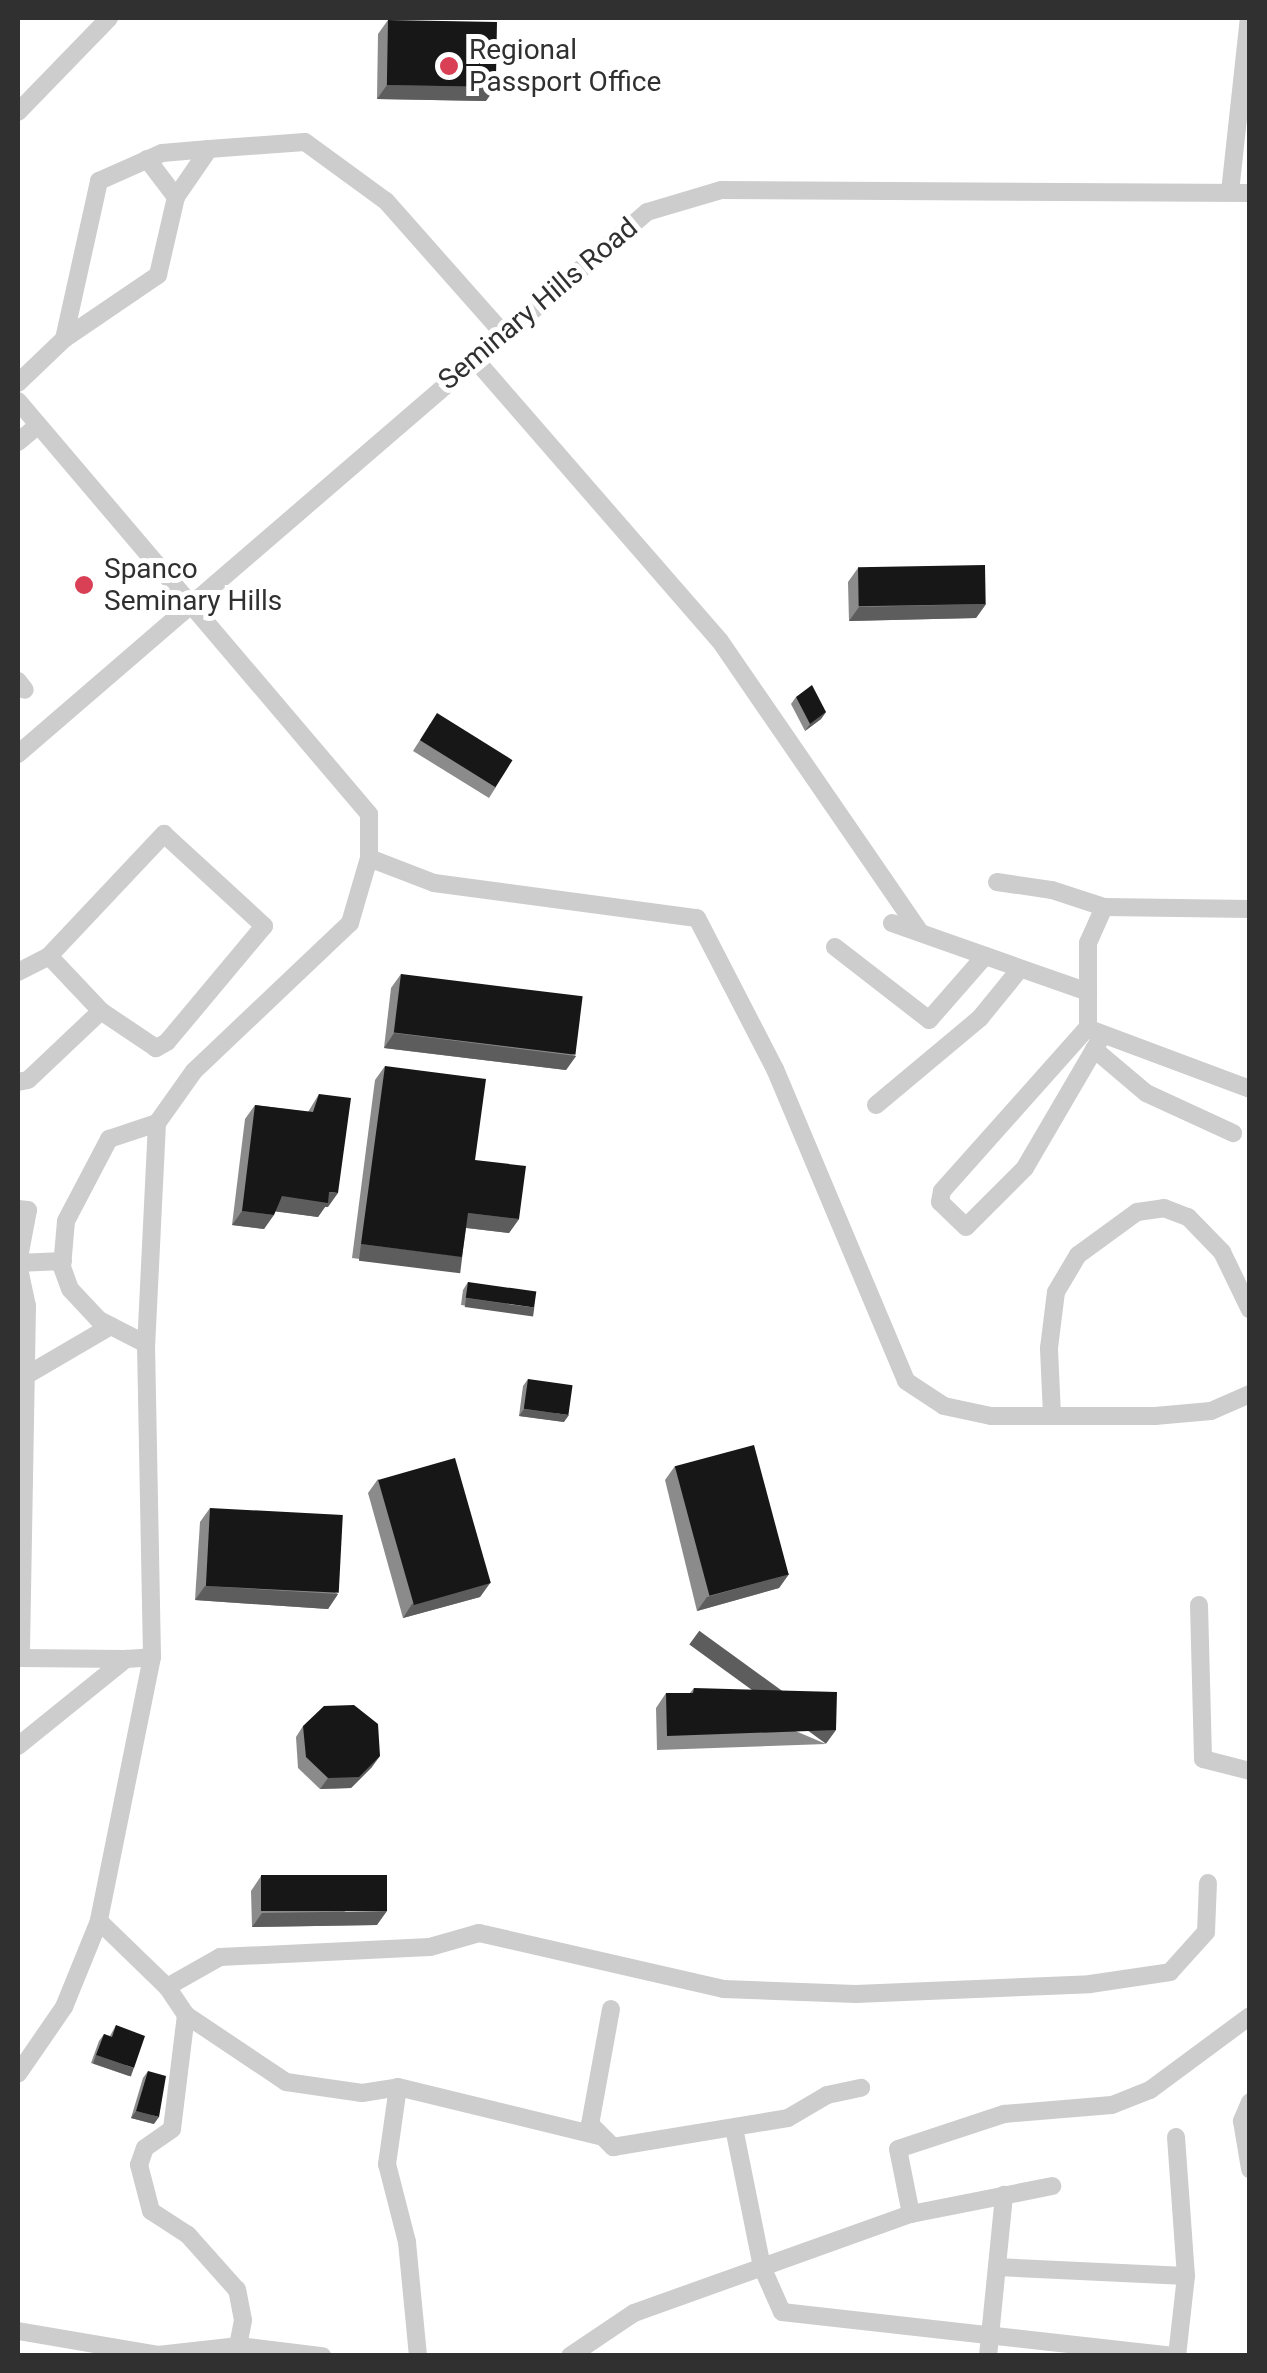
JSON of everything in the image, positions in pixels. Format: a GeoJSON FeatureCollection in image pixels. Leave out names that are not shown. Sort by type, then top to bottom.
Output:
{"type":"FeatureCollection","features":[{"type":"Feature","properties":{"kind":"street"},"geometry":{"type":"LineString","coordinates":[[18,112],[109,18]]}},
{"type":"Feature","properties":{"kind":"street"},"geometry":{"type":"LineString","coordinates":[[1230,192],[1250,18]]}},
{"type":"Feature","properties":{"kind":"street"},"geometry":{"type":"LineString","coordinates":[[64,338],[99,180],[148,159],[209,149],[305,142],[386,201],[502,332]]}},
{"type":"Feature","properties":{"kind":"street"},"geometry":{"type":"LineString","coordinates":[[18,384],[64,338],[158,275],[176,197],[209,149]]}},
{"type":"Feature","properties":{"kind":"street"},"geometry":{"type":"LineString","coordinates":[[148,159],[176,197]]}},
{"type":"Feature","properties":{"kind":"street","name":"Seminary Hills Road"},"geometry":{"type":"LineString","coordinates":[[18,754],[502,332],[646,212],[720,190],[1250,192]]}},
{"type":"Feature","properties":{"kind":"street"},"geometry":{"type":"LineString","coordinates":[[473,358],[720,641],[920,933]]}},
{"type":"Feature","properties":{"kind":"street"},"geometry":{"type":"LineString","coordinates":[[18,402],[194,602],[368,814],[368,858],[350,923],[194,1071],[158,1123],[146,1344],[152,1657],[99,1921],[64,2008],[18,2074]]}},
{"type":"Feature","properties":{"kind":"street"},"geometry":{"type":"LineString","coordinates":[[18,442],[38,425]]}},
{"type":"Feature","properties":{"kind":"street"},"geometry":{"type":"LineString","coordinates":[[19,966],[50,956],[164,834],[264,926],[167,1042],[156,1048],[101,1011],[50,956]]}},
{"type":"Feature","properties":{"kind":"street"},"geometry":{"type":"LineString","coordinates":[[368,858],[434,883],[697,918],[775,1069],[906,1382],[944,1406],[991,1416],[1212,1411],[1250,1394]]}},
{"type":"Feature","properties":{"kind":"street"},"geometry":{"type":"LineString","coordinates":[[997,882],[1052,890],[1104,907],[1250,909]]}},
{"type":"Feature","properties":{"kind":"street"},"geometry":{"type":"LineString","coordinates":[[1104,907],[1088,942],[1088,992],[1095,1038],[1146,1093],[1233,1133]]}},
{"type":"Feature","properties":{"kind":"street"},"geometry":{"type":"LineString","coordinates":[[892,923],[1088,992]]}},
{"type":"Feature","properties":{"kind":"street"},"geometry":{"type":"LineString","coordinates":[[835,947],[929,1020],[985,956]]}},
{"type":"Feature","properties":{"kind":"street"},"geometry":{"type":"LineString","coordinates":[[876,1106],[966,1031],[1020,970]]}},
{"type":"Feature","properties":{"kind":"street"},"geometry":{"type":"LineString","coordinates":[[18,1082],[28,1080],[101,1011]]}},
{"type":"Feature","properties":{"kind":"street"},"geometry":{"type":"LineString","coordinates":[[1095,1038],[1025,1168],[966,1227],[940,1202],[942,1191],[1095,1038]]}},
{"type":"Feature","properties":{"kind":"street"},"geometry":{"type":"LineString","coordinates":[[1095,1038],[1250,1089]]}},
{"type":"Feature","properties":{"kind":"street"},"geometry":{"type":"LineString","coordinates":[[146,1344],[112,1326],[70,1289],[62,1261],[66,1222],[109,1138],[158,1123]]}},
{"type":"Feature","properties":{"kind":"street"},"geometry":{"type":"LineString","coordinates":[[1052,1415],[1056,1292],[1078,1255],[1137,1212],[1164,1208],[1188,1218],[1222,1252],[1250,1310]]}},
{"type":"Feature","properties":{"kind":"street"},"geometry":{"type":"LineString","coordinates":[[18,1209],[28,1210],[18,1263],[28,1306],[22,1418],[19,1658],[152,1657]]}},
{"type":"Feature","properties":{"kind":"street"},"geometry":{"type":"LineString","coordinates":[[18,1263],[62,1261]]}},
{"type":"Feature","properties":{"kind":"street"},"geometry":{"type":"LineString","coordinates":[[27,1375],[112,1326]]}},
{"type":"Feature","properties":{"kind":"street"},"geometry":{"type":"LineString","coordinates":[[1199,1606],[1202,1758],[1250,1771]]}},
{"type":"Feature","properties":{"kind":"street"},"geometry":{"type":"LineString","coordinates":[[18,1746],[126,1659]]}},
{"type":"Feature","properties":{"kind":"street"},"geometry":{"type":"LineString","coordinates":[[167,1987],[220,1957],[430,1947],[479,1933],[724,1989],[856,1994],[1090,1984],[1170,1972],[1206,1932],[1208,1883]]}},
{"type":"Feature","properties":{"kind":"street"},"geometry":{"type":"LineString","coordinates":[[99,1921],[167,1987],[186,2015],[286,2082],[362,2093],[398,2087],[599,2136]]}},
{"type":"Feature","properties":{"kind":"street"},"geometry":{"type":"LineString","coordinates":[[611,2009],[590,2124],[613,2147],[796,2116],[827,2095],[861,2088]]}},
{"type":"Feature","properties":{"kind":"street"},"geometry":{"type":"LineString","coordinates":[[186,2015],[172,2129],[145,2148],[139,2165],[151,2211],[188,2235],[237,2290],[243,2320],[238,2346]]}},
{"type":"Feature","properties":{"kind":"street"},"geometry":{"type":"LineString","coordinates":[[912,2214],[898,2149],[1004,2114],[1112,2105],[1202,2058],[1250,2016]]}},
{"type":"Feature","properties":{"kind":"street"},"geometry":{"type":"LineString","coordinates":[[398,2087],[388,2164],[407,2242],[418,2356]]}},
{"type":"Feature","properties":{"kind":"street"},"geometry":{"type":"LineString","coordinates":[[1250,2102],[1242,2121],[1250,2169]]}},
{"type":"Feature","properties":{"kind":"street"},"geometry":{"type":"LineString","coordinates":[[734,2128],[762,2268],[782,2312],[989,2347],[1176,2356],[1186,2276],[1176,2137]]}},
{"type":"Feature","properties":{"kind":"street"},"geometry":{"type":"LineString","coordinates":[[570,2356],[634,2313],[912,2214],[1052,2186]]}},
{"type":"Feature","properties":{"kind":"street"},"geometry":{"type":"LineString","coordinates":[[989,2347],[1004,2195]]}},
{"type":"Feature","properties":{"kind":"street"},"geometry":{"type":"LineString","coordinates":[[997,2267],[1186,2276]]}},
{"type":"Feature","properties":{"kind":"street"},"geometry":{"type":"LineString","coordinates":[[18,2331],[158,2356],[238,2346],[322,2356]]}},
{"type":"Feature","properties":{"kind":"building"},"geometry":{"type":"Polygon","coordinates":[[[388,20],[497,22],[496,87],[387,85],[388,20]]]}},
{"type":"Feature","properties":{"kind":"building"},"geometry":{"type":"Polygon","coordinates":[[[985,565],[986,604],[859,606],[858,567],[985,565]]]}},
{"type":"Feature","properties":{"kind":"building"},"geometry":{"type":"Polygon","coordinates":[[[812,685],[826,712],[810,724],[796,697],[812,685]]]}},
{"type":"Feature","properties":{"kind":"building"},"geometry":{"type":"Polygon","coordinates":[[[437,713],[512,760],[496,787],[420,740],[437,713]]]}},
{"type":"Feature","properties":{"kind":"building"},"geometry":{"type":"Polygon","coordinates":[[[401,974],[583,996],[575,1055],[394,1033],[401,974]]]}},
{"type":"Feature","properties":{"kind":"building"},"geometry":{"type":"Polygon","coordinates":[[[385,1066],[486,1079],[475,1160],[526,1166],[519,1219],[468,1213],[462,1257],[361,1244],[385,1066]]]}},
{"type":"Feature","properties":{"kind":"building"},"geometry":{"type":"Polygon","coordinates":[[[319,1094],[351,1098],[338,1193],[329,1192],[328,1203],[282,1196],[274,1215],[242,1211],[255,1105],[313,1112],[319,1094]]]}},
{"type":"Feature","properties":{"kind":"building"},"geometry":{"type":"Polygon","coordinates":[[[468,1282],[536,1292],[534,1307],[466,1298],[468,1282]]]}},
{"type":"Feature","properties":{"kind":"building"},"geometry":{"type":"Polygon","coordinates":[[[528,1379],[573,1385],[568,1415],[524,1409],[528,1379]]]}},
{"type":"Feature","properties":{"kind":"building"},"geometry":{"type":"Polygon","coordinates":[[[754,1445],[789,1574],[709,1596],[675,1466],[754,1445]]]}},
{"type":"Feature","properties":{"kind":"building"},"geometry":{"type":"Polygon","coordinates":[[[455,1458],[491,1583],[414,1605],[378,1480],[455,1458]]]}},
{"type":"Feature","properties":{"kind":"building"},"geometry":{"type":"Polygon","coordinates":[[[210,1508],[343,1515],[339,1593],[206,1586],[210,1508]]]}},
{"type":"Feature","properties":{"kind":"building"},"geometry":{"type":"Polygon","coordinates":[[[694,1688],[837,1692],[836,1730],[667,1736],[666,1693],[693,1693],[694,1688]]]}},
{"type":"Feature","properties":{"kind":"building"},"geometry":{"type":"Polygon","coordinates":[[[354,1705],[378,1724],[380,1756],[359,1777],[328,1778],[306,1757],[303,1726],[324,1706],[354,1705]]]}},
{"type":"Feature","properties":{"kind":"building"},"geometry":{"type":"Polygon","coordinates":[[[261,1875],[387,1875],[387,1911],[261,1911],[261,1875]]]}},
{"type":"Feature","properties":{"kind":"building"},"geometry":{"type":"Polygon","coordinates":[[[116,2025],[145,2036],[134,2068],[96,2055],[104,2034],[112,2037],[116,2025]]]}},
{"type":"Feature","properties":{"kind":"building"},"geometry":{"type":"Polygon","coordinates":[[[148,2071],[166,2076],[159,2117],[136,2111],[148,2071]]]}},
{"type":"Feature","properties":{"kind":"place","name":"Regional Passport Office"},"geometry":{"type":"Point","coordinates":[449,66]}},
{"type":"Feature","properties":{"kind":"place","name":"Spanco Seminary Hills"},"geometry":{"type":"Point","coordinates":[84,585]}}]}
